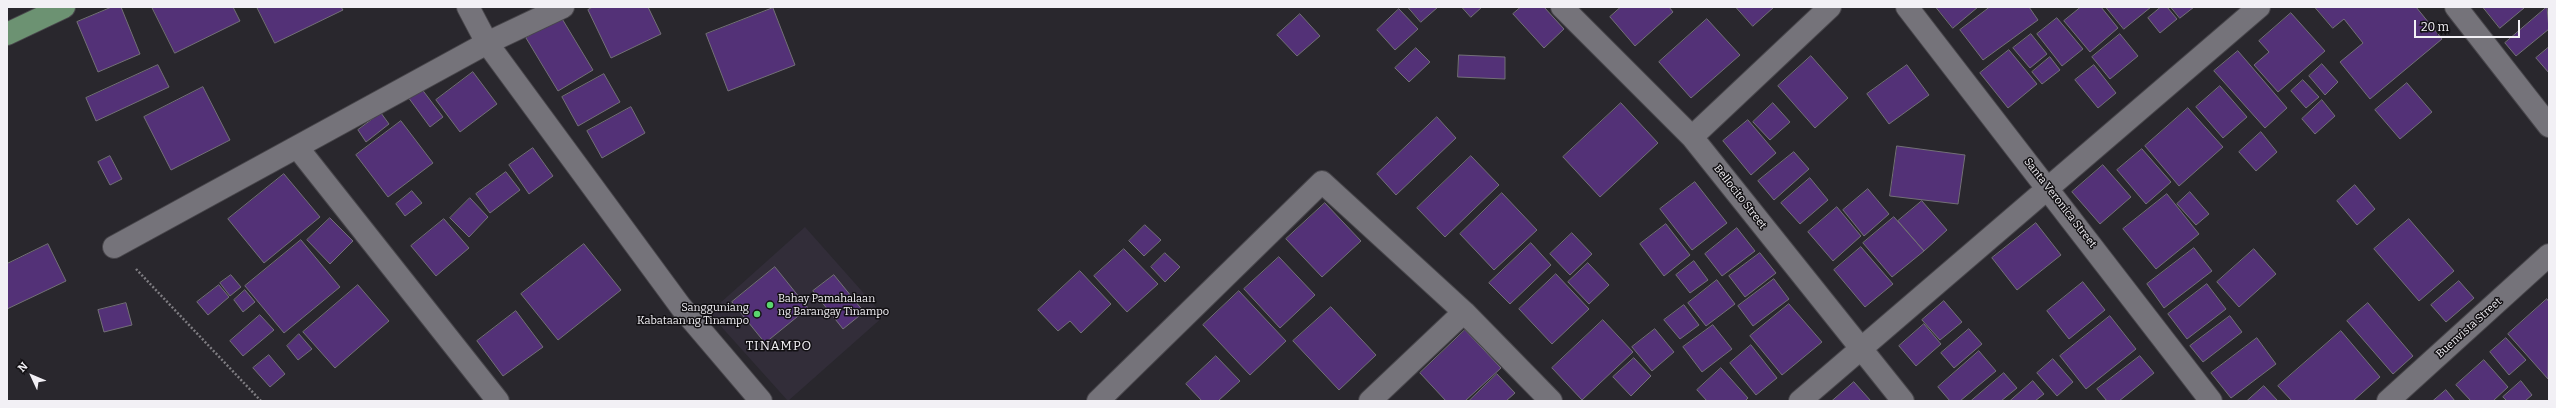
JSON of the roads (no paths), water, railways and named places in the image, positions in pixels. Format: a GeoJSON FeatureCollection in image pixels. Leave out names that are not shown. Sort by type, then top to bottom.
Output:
{"type":"FeatureCollection","features":[{"type":"Feature","properties":{"kind":"main road"},"geometry":{"type":"LineString","coordinates":[[7,34],[64,7]]}},
{"type":"Feature","properties":{"kind":"street"},"geometry":{"type":"LineString","coordinates":[[468,7],[487,43],[681,307],[761,401]]}},
{"type":"Feature","properties":{"kind":"street"},"geometry":{"type":"LineString","coordinates":[[114,247],[487,43],[563,7]]}},
{"type":"Feature","properties":{"kind":"street","name":"Bellocito Street"},"geometry":{"type":"LineString","coordinates":[[1562,7],[1692,137],[1903,401]]}},
{"type":"Feature","properties":{"kind":"street"},"geometry":{"type":"LineString","coordinates":[[1692,137],[1830,7]]}},
{"type":"Feature","properties":{"kind":"street","name":"Santa Veronica Street"},"geometry":{"type":"LineString","coordinates":[[1907,7],[2048,187],[2212,401]]}},
{"type":"Feature","properties":{"kind":"street"},"geometry":{"type":"LineString","coordinates":[[1800,401],[2259,7]]}},
{"type":"Feature","properties":{"kind":"street"},"geometry":{"type":"LineString","coordinates":[[2456,7],[2549,126]]}},
{"type":"Feature","properties":{"kind":"street"},"geometry":{"type":"LineString","coordinates":[[297,147],[498,401]]}},
{"type":"Feature","properties":{"kind":"street"},"geometry":{"type":"LineString","coordinates":[[1098,401],[1322,182],[1464,312],[1551,401]]}},
{"type":"Feature","properties":{"kind":"street","name":"Buenvista Street"},"geometry":{"type":"LineString","coordinates":[[2388,401],[2549,255]]}},
{"type":"Feature","properties":{"kind":"street"},"geometry":{"type":"LineString","coordinates":[[1370,401],[1464,312]]}},
{"type":"Feature","properties":{"kind":"place","name":"Bahay Pamahalaan ng Barangay Tinampo"},"geometry":{"type":"Point","coordinates":[770,305]}},
{"type":"Feature","properties":{"kind":"place","name":"Sangguniang Kabataan ng Tinampo"},"geometry":{"type":"Point","coordinates":[757,314]}},
{"type":"Feature","properties":{"kind":"district","name":"TINAMPO"},"geometry":{"type":"Point","coordinates":[779,346]}}]}
